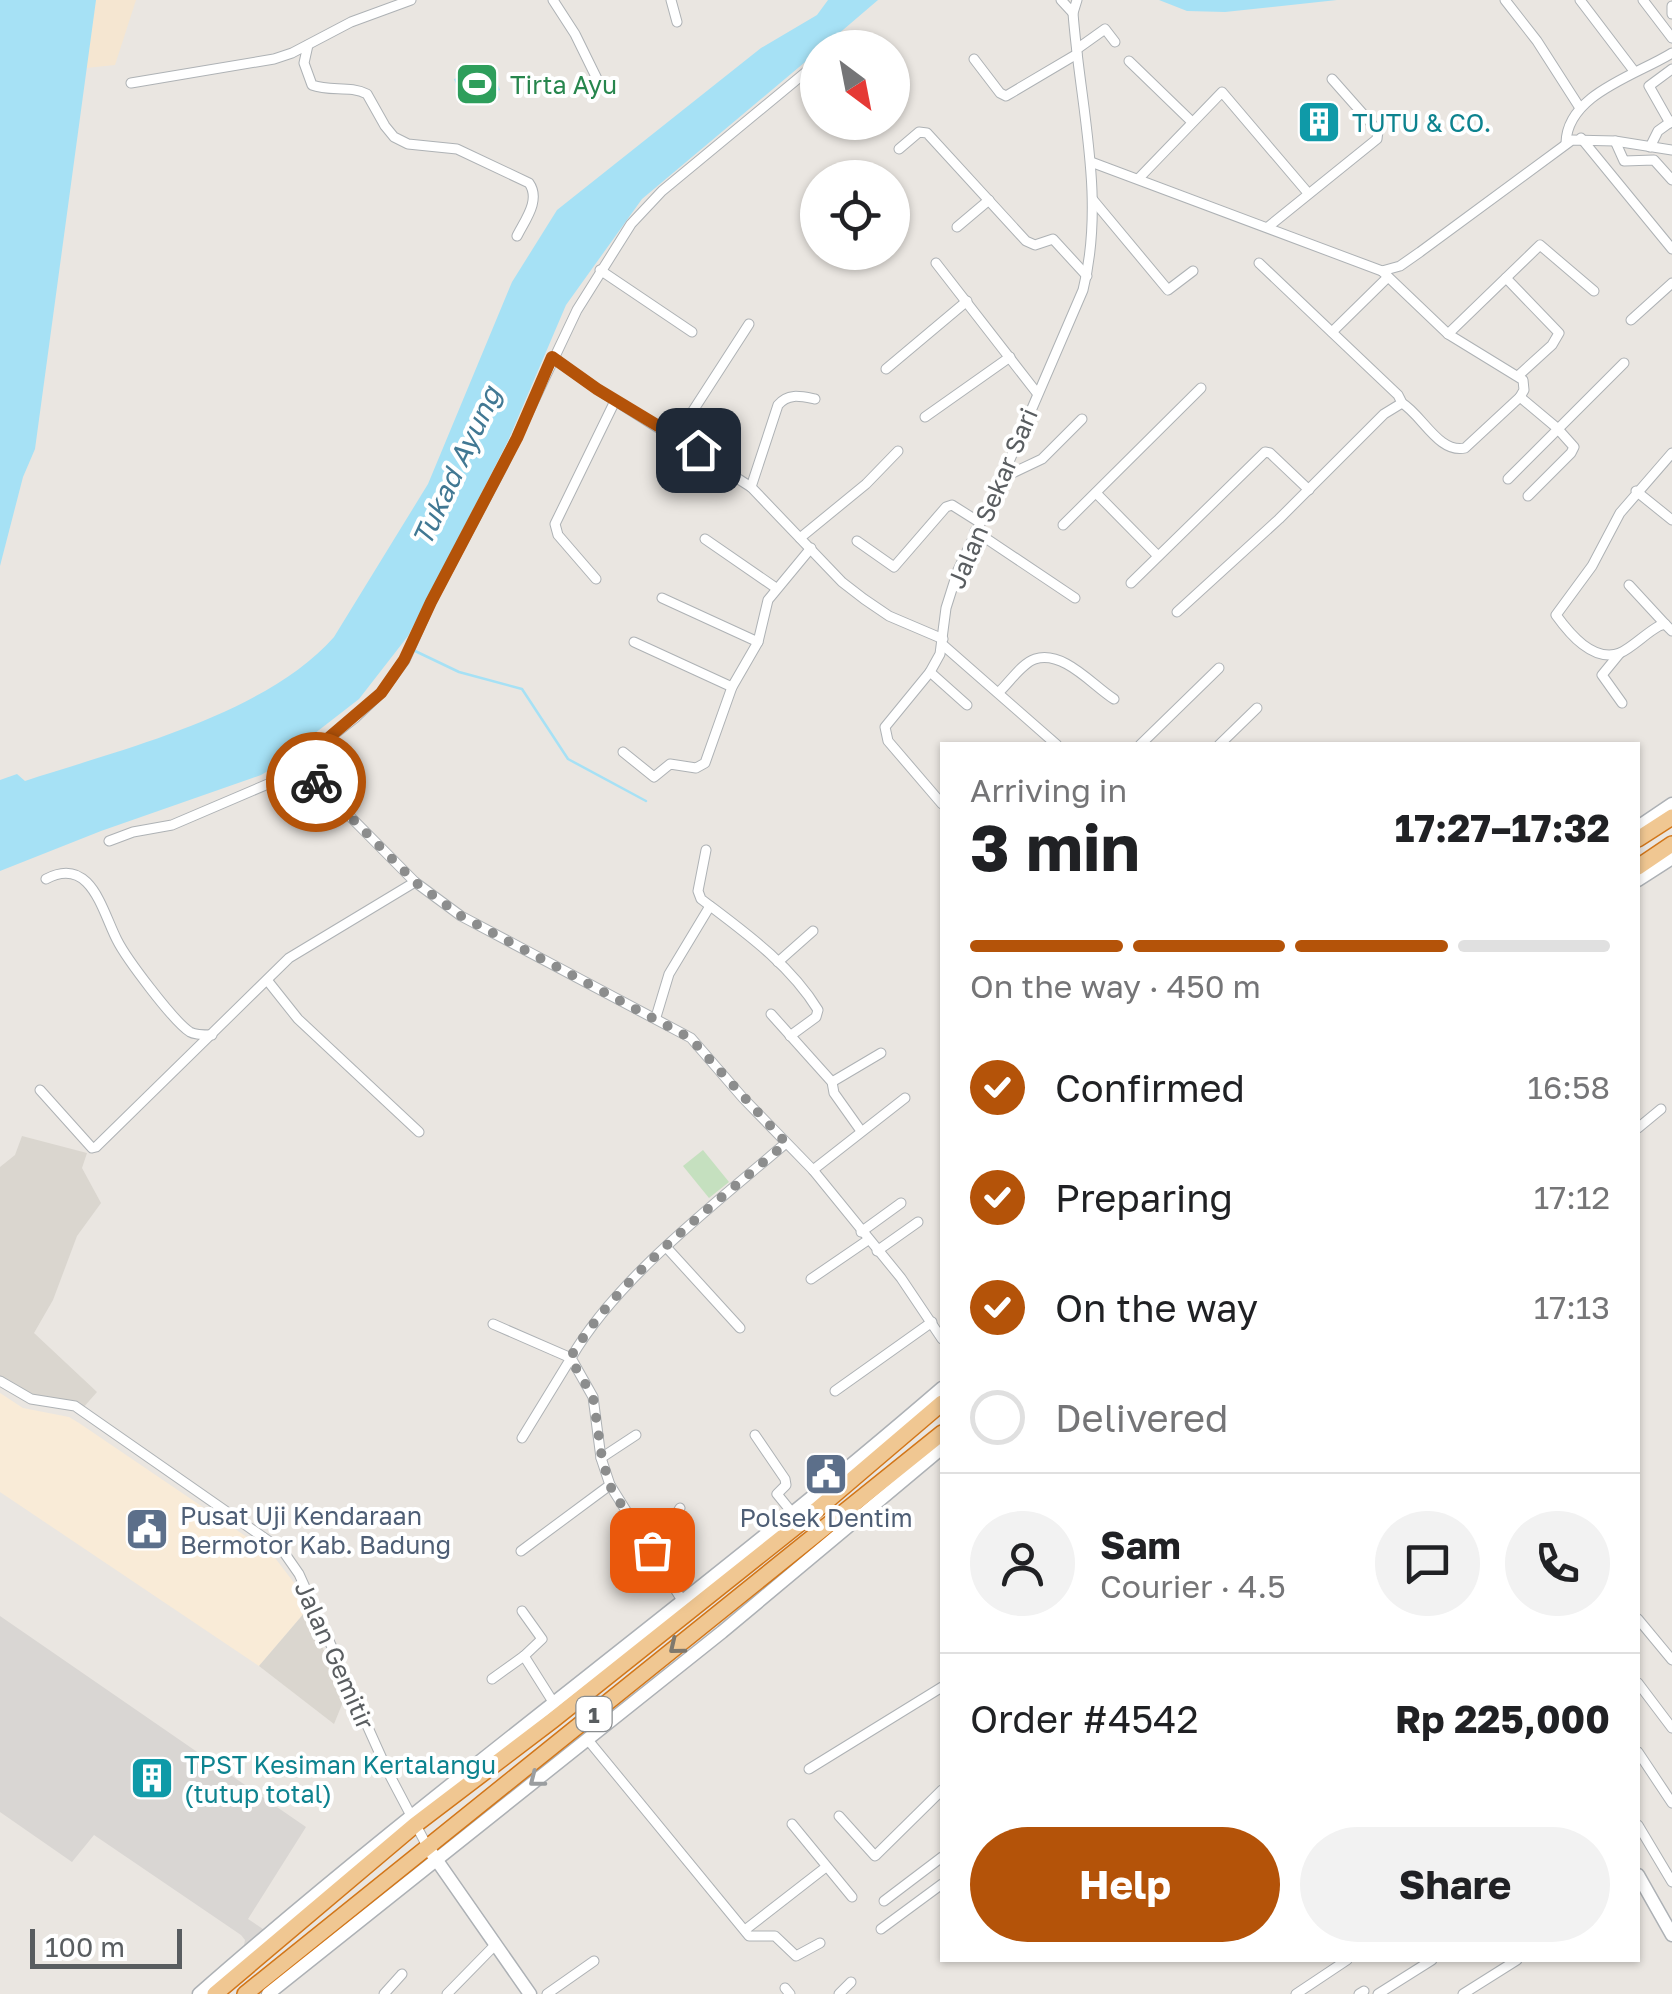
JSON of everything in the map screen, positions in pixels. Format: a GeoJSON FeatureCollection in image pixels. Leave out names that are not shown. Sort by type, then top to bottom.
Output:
{"type":"FeatureCollection","features":[{"type":"Feature","properties":{"kind":"highway"},"geometry":{"type":"LineString","coordinates":[[1640,838],[1672,817]]}},
{"type":"Feature","properties":{"kind":"highway"},"geometry":{"type":"LineString","coordinates":[[1640,865],[1672,844]]}},
{"type":"Feature","properties":{"kind":"highway","name":"1"},"geometry":{"type":"LineString","coordinates":[[216,1994],[413,1821],[553,1720],[686,1605],[874,1460],[940,1404]]}},
{"type":"Feature","properties":{"kind":"highway","name":"1"},"geometry":{"type":"LineString","coordinates":[[245,1994],[432,1852],[548,1752],[940,1434]]}},
{"type":"Feature","properties":{"kind":"highway"},"geometry":{"type":"LineString","coordinates":[[874,1460],[891,1475]]}},
{"type":"Feature","properties":{"kind":"highway"},"geometry":{"type":"LineString","coordinates":[[711,1618],[722,1632]]}},
{"type":"Feature","properties":{"kind":"street"},"geometry":{"type":"LineString","coordinates":[[131,83],[274,59],[352,22],[411,0]]}},
{"type":"Feature","properties":{"kind":"street"},"geometry":{"type":"LineString","coordinates":[[552,0],[601,87]]}},
{"type":"Feature","properties":{"kind":"street"},"geometry":{"type":"LineString","coordinates":[[671,0],[677,22]]}},
{"type":"Feature","properties":{"kind":"street"},"geometry":{"type":"LineString","coordinates":[[1060,0],[1073,14]]}},
{"type":"Feature","properties":{"kind":"street"},"geometry":{"type":"LineString","coordinates":[[1073,14],[1077,0]]}},
{"type":"Feature","properties":{"kind":"street"},"geometry":{"type":"LineString","coordinates":[[1505,0],[1580,108]]}},
{"type":"Feature","properties":{"kind":"street"},"geometry":{"type":"LineString","coordinates":[[1580,0],[1634,72]]}},
{"type":"Feature","properties":{"kind":"street"},"geometry":{"type":"LineString","coordinates":[[1643,0],[1672,38]]}},
{"type":"Feature","properties":{"kind":"street"},"geometry":{"type":"LineString","coordinates":[[1672,6],[1672,14]]}},
{"type":"Feature","properties":{"kind":"street","name":"Jalan Sekar Sari"},"geometry":{"type":"LineString","coordinates":[[940,802],[884,734],[889,720],[930,672],[942,642],[951,590],[1078,306],[1086,276],[1093,200],[1073,14]]}},
{"type":"Feature","properties":{"kind":"street"},"geometry":{"type":"LineString","coordinates":[[974,59],[1006,96],[1077,52],[1105,29],[1115,42]]}},
{"type":"Feature","properties":{"kind":"street"},"geometry":{"type":"LineString","coordinates":[[308,45],[304,63],[312,85],[367,94],[394,137],[419,147],[457,149],[529,183],[534,201],[517,236]]}},
{"type":"Feature","properties":{"kind":"street"},"geometry":{"type":"LineString","coordinates":[[1566,142],[1568,124],[1580,108],[1634,72],[1672,53]]}},
{"type":"Feature","properties":{"kind":"street"},"geometry":{"type":"LineString","coordinates":[[1129,61],[1192,122]]}},
{"type":"Feature","properties":{"kind":"street"},"geometry":{"type":"LineString","coordinates":[[1650,147],[1658,131],[1671,122],[1648,86],[1672,69]]}},
{"type":"Feature","properties":{"kind":"street"},"geometry":{"type":"LineString","coordinates":[[109,841],[172,825],[275,781],[381,693],[404,660],[494,484],[552,357],[600,270],[644,206],[800,77]]}},
{"type":"Feature","properties":{"kind":"street"},"geometry":{"type":"LineString","coordinates":[[1268,227],[1378,135],[1332,79]]}},
{"type":"Feature","properties":{"kind":"street"},"geometry":{"type":"LineString","coordinates":[[1139,178],[1222,92],[1308,194]]}},
{"type":"Feature","properties":{"kind":"street"},"geometry":{"type":"LineString","coordinates":[[899,149],[919,132],[927,132],[1026,242],[1036,245],[1052,239],[1086,276]]}},
{"type":"Feature","properties":{"kind":"street"},"geometry":{"type":"LineString","coordinates":[[1581,138],[1672,249]]}},
{"type":"Feature","properties":{"kind":"street"},"geometry":{"type":"LineString","coordinates":[[1332,332],[1384,274],[1420,252],[1566,142],[1581,138],[1672,150]]}},
{"type":"Feature","properties":{"kind":"street"},"geometry":{"type":"LineString","coordinates":[[1614,141],[1624,161],[1654,160],[1672,180]]}},
{"type":"Feature","properties":{"kind":"street"},"geometry":{"type":"LineString","coordinates":[[1091,162],[1384,274],[1448,334],[1519,375],[1525,385],[1520,397],[1465,448],[1448,447],[1259,263]]}},
{"type":"Feature","properties":{"kind":"street"},"geometry":{"type":"LineString","coordinates":[[957,227],[989,200]]}},
{"type":"Feature","properties":{"kind":"street"},"geometry":{"type":"LineString","coordinates":[[1093,200],[1168,290],[1193,271]]}},
{"type":"Feature","properties":{"kind":"street"},"geometry":{"type":"LineString","coordinates":[[1448,334],[1540,245],[1594,291]]}},
{"type":"Feature","properties":{"kind":"street"},"geometry":{"type":"LineString","coordinates":[[936,263],[1037,393]]}},
{"type":"Feature","properties":{"kind":"street"},"geometry":{"type":"LineString","coordinates":[[600,270],[692,332]]}},
{"type":"Feature","properties":{"kind":"street"},"geometry":{"type":"LineString","coordinates":[[1506,278],[1559,333],[1552,345],[1519,375]]}},
{"type":"Feature","properties":{"kind":"street"},"geometry":{"type":"LineString","coordinates":[[1631,320],[1672,283]]}},
{"type":"Feature","properties":{"kind":"street"},"geometry":{"type":"LineString","coordinates":[[886,368],[966,301]]}},
{"type":"Feature","properties":{"kind":"street"},"geometry":{"type":"LineString","coordinates":[[676,436],[749,324]]}},
{"type":"Feature","properties":{"kind":"street"},"geometry":{"type":"LineString","coordinates":[[552,357],[750,486],[842,582],[889,616],[942,642],[1054,742]]}},
{"type":"Feature","properties":{"kind":"street"},"geometry":{"type":"LineString","coordinates":[[925,417],[1010,357]]}},
{"type":"Feature","properties":{"kind":"street"},"geometry":{"type":"LineString","coordinates":[[1508,479],[1624,363]]}},
{"type":"Feature","properties":{"kind":"street"},"geometry":{"type":"LineString","coordinates":[[1063,525],[1202,388]]}},
{"type":"Feature","properties":{"kind":"street"},"geometry":{"type":"LineString","coordinates":[[750,486],[778,405],[797,396],[815,398]]}},
{"type":"Feature","properties":{"kind":"street"},"geometry":{"type":"LineString","coordinates":[[1520,397],[1572,443],[1571,454],[1528,496]]}},
{"type":"Feature","properties":{"kind":"street"},"geometry":{"type":"LineString","coordinates":[[596,579],[558,535],[555,524],[616,401]]}},
{"type":"Feature","properties":{"kind":"street"},"geometry":{"type":"LineString","coordinates":[[1177,612],[1309,490],[1384,414],[1402,403]]}},
{"type":"Feature","properties":{"kind":"street"},"geometry":{"type":"LineString","coordinates":[[1002,478],[1042,460],[1082,419]]}},
{"type":"Feature","properties":{"kind":"street"},"geometry":{"type":"LineString","coordinates":[[800,538],[866,484],[898,451]]}},
{"type":"Feature","properties":{"kind":"street"},"geometry":{"type":"LineString","coordinates":[[1132,584],[1265,452],[1309,490]]}},
{"type":"Feature","properties":{"kind":"street"},"geometry":{"type":"LineString","coordinates":[[1620,653],[1590,650],[1556,615],[1592,566],[1636,491],[1672,453]]}},
{"type":"Feature","properties":{"kind":"street"},"geometry":{"type":"LineString","coordinates":[[1636,491],[1672,520]]}},
{"type":"Feature","properties":{"kind":"street"},"geometry":{"type":"LineString","coordinates":[[1096,493],[1158,556]]}},
{"type":"Feature","properties":{"kind":"street"},"geometry":{"type":"LineString","coordinates":[[857,541],[894,567],[946,507],[952,505],[1074,598]]}},
{"type":"Feature","properties":{"kind":"street"},"geometry":{"type":"LineString","coordinates":[[705,539],[776,588]]}},
{"type":"Feature","properties":{"kind":"street"},"geometry":{"type":"LineString","coordinates":[[623,752],[654,777],[670,764],[702,766],[732,687],[758,642],[768,600],[811,548]]}},
{"type":"Feature","properties":{"kind":"street"},"geometry":{"type":"LineString","coordinates":[[1622,702],[1602,675],[1620,653],[1668,627],[1628,585]]}},
{"type":"Feature","properties":{"kind":"street"},"geometry":{"type":"LineString","coordinates":[[662,598],[758,642]]}},
{"type":"Feature","properties":{"kind":"street"},"geometry":{"type":"LineString","coordinates":[[634,642],[732,687]]}},
{"type":"Feature","properties":{"kind":"street"},"geometry":{"type":"LineString","coordinates":[[999,692],[1025,666],[1035,659],[1046,659],[1066,664],[1114,699]]}},
{"type":"Feature","properties":{"kind":"street"},"geometry":{"type":"LineString","coordinates":[[1143,742],[1219,668]]}},
{"type":"Feature","properties":{"kind":"street"},"geometry":{"type":"LineString","coordinates":[[930,672],[967,706]]}},
{"type":"Feature","properties":{"kind":"street"},"geometry":{"type":"LineString","coordinates":[[1222,742],[1257,708]]}},
{"type":"Feature","properties":{"kind":"street"},"geometry":{"type":"LineString","coordinates":[[298,764],[415,882],[461,916],[656,1017],[700,1046],[742,1098],[813,1170],[940,1336]]}},
{"type":"Feature","properties":{"kind":"street"},"geometry":{"type":"LineString","coordinates":[[1640,825],[1672,804]]}},
{"type":"Feature","properties":{"kind":"street"},"geometry":{"type":"LineString","coordinates":[[706,850],[699,896],[752,936],[818,1010],[816,1017],[790,1036]]}},
{"type":"Feature","properties":{"kind":"street"},"geometry":{"type":"LineString","coordinates":[[1640,879],[1672,858]]}},
{"type":"Feature","properties":{"kind":"street"},"geometry":{"type":"LineString","coordinates":[[46,880],[56,874],[72,873],[94,890],[117,940],[171,1012],[191,1034],[212,1036]]}},
{"type":"Feature","properties":{"kind":"street"},"geometry":{"type":"LineString","coordinates":[[40,1090],[94,1148],[289,958],[415,882]]}},
{"type":"Feature","properties":{"kind":"street"},"geometry":{"type":"LineString","coordinates":[[656,1017],[669,974],[710,906]]}},
{"type":"Feature","properties":{"kind":"street"},"geometry":{"type":"LineString","coordinates":[[778,962],[813,931]]}},
{"type":"Feature","properties":{"kind":"street"},"geometry":{"type":"LineString","coordinates":[[267,980],[298,1019],[419,1132]]}},
{"type":"Feature","properties":{"kind":"street"},"geometry":{"type":"LineString","coordinates":[[771,1014],[832,1082],[834,1093],[861,1131]]}},
{"type":"Feature","properties":{"kind":"street"},"geometry":{"type":"LineString","coordinates":[[832,1082],[880,1053]]}},
{"type":"Feature","properties":{"kind":"street"},"geometry":{"type":"LineString","coordinates":[[813,1170],[905,1098]]}},
{"type":"Feature","properties":{"kind":"street"},"geometry":{"type":"LineString","coordinates":[[1640,1126],[1661,1109]]}},
{"type":"Feature","properties":{"kind":"street"},"geometry":{"type":"LineString","coordinates":[[522,1438],[594,1322],[667,1248],[786,1143]]}},
{"type":"Feature","properties":{"kind":"street"},"geometry":{"type":"LineString","coordinates":[[812,1279],[901,1203]]}},
{"type":"Feature","properties":{"kind":"street"},"geometry":{"type":"LineString","coordinates":[[877,1251],[918,1222]]}},
{"type":"Feature","properties":{"kind":"street"},"geometry":{"type":"LineString","coordinates":[[667,1248],[740,1328]]}},
{"type":"Feature","properties":{"kind":"street"},"geometry":{"type":"LineString","coordinates":[[835,1391],[932,1322]]}},
{"type":"Feature","properties":{"kind":"street"},"geometry":{"type":"LineString","coordinates":[[493,1324],[570,1358],[593,1397],[610,1486],[686,1605]]}},
{"type":"Feature","properties":{"kind":"street","name":"Jalan Gemitir"},"geometry":{"type":"LineString","coordinates":[[0,1381],[30,1399],[75,1406],[283,1550],[299,1574],[413,1821],[530,1994]]}},
{"type":"Feature","properties":{"kind":"street"},"geometry":{"type":"LineString","coordinates":[[199,1994],[554,1705],[686,1605],[940,1390]]}},
{"type":"Feature","properties":{"kind":"street"},"geometry":{"type":"LineString","coordinates":[[602,1458],[636,1435]]}},
{"type":"Feature","properties":{"kind":"street"},"geometry":{"type":"LineString","coordinates":[[754,1435],[785,1479],[786,1485],[777,1493],[794,1514]]}},
{"type":"Feature","properties":{"kind":"street"},"geometry":{"type":"LineString","coordinates":[[268,1994],[432,1852],[588,1740],[940,1450]]}},
{"type":"Feature","properties":{"kind":"street"},"geometry":{"type":"LineString","coordinates":[[521,1550],[610,1486]]}},
{"type":"Feature","properties":{"kind":"street"},"geometry":{"type":"LineString","coordinates":[[650,1552],[675,1534],[671,1523],[680,1508]]}},
{"type":"Feature","properties":{"kind":"street"},"geometry":{"type":"LineString","coordinates":[[492,1679],[542,1637],[522,1611]]}},
{"type":"Feature","properties":{"kind":"street"},"geometry":{"type":"LineString","coordinates":[[1640,1621],[1672,1660]]}},
{"type":"Feature","properties":{"kind":"street"},"geometry":{"type":"LineString","coordinates":[[524,1656],[554,1705]]}},
{"type":"Feature","properties":{"kind":"street"},"geometry":{"type":"LineString","coordinates":[[1640,1686],[1672,1728]]}},
{"type":"Feature","properties":{"kind":"street"},"geometry":{"type":"LineString","coordinates":[[809,1770],[940,1687]]}},
{"type":"Feature","properties":{"kind":"street"},"geometry":{"type":"LineString","coordinates":[[588,1740],[749,1936],[775,1936],[796,1956],[820,1943]]}},
{"type":"Feature","properties":{"kind":"street"},"geometry":{"type":"LineString","coordinates":[[1640,1755],[1672,1803]]}},
{"type":"Feature","properties":{"kind":"street"},"geometry":{"type":"LineString","coordinates":[[839,1816],[875,1856],[940,1792]]}},
{"type":"Feature","properties":{"kind":"street"},"geometry":{"type":"LineString","coordinates":[[792,1824],[852,1896]]}},
{"type":"Feature","properties":{"kind":"street"},"geometry":{"type":"LineString","coordinates":[[1640,1829],[1672,1882]]}},
{"type":"Feature","properties":{"kind":"street"},"geometry":{"type":"LineString","coordinates":[[884,1900],[940,1858]]}},
{"type":"Feature","properties":{"kind":"street"},"geometry":{"type":"LineString","coordinates":[[745,1930],[826,1868]]}},
{"type":"Feature","properties":{"kind":"street"},"geometry":{"type":"LineString","coordinates":[[1640,1879],[1672,1936]]}},
{"type":"Feature","properties":{"kind":"street"},"geometry":{"type":"LineString","coordinates":[[881,1929],[940,1885]]}},
{"type":"Feature","properties":{"kind":"street"},"geometry":{"type":"LineString","coordinates":[[447,1994],[496,1944]]}},
{"type":"Feature","properties":{"kind":"street"},"geometry":{"type":"LineString","coordinates":[[547,1994],[594,1961]]}},
{"type":"Feature","properties":{"kind":"street"},"geometry":{"type":"LineString","coordinates":[[1296,1994],[1344,1962]]}},
{"type":"Feature","properties":{"kind":"street"},"geometry":{"type":"LineString","coordinates":[[1378,1994],[1429,1962]]}},
{"type":"Feature","properties":{"kind":"street"},"geometry":{"type":"LineString","coordinates":[[1463,1994],[1514,1962]]}},
{"type":"Feature","properties":{"kind":"street"},"geometry":{"type":"LineString","coordinates":[[384,1994],[402,1974]]}},
{"type":"Feature","properties":{"kind":"street"},"geometry":{"type":"LineString","coordinates":[[839,1994],[852,1982]]}},
{"type":"Feature","properties":{"kind":"shaded area"},"geometry":{"type":"Polygon","coordinates":[[[22,1136],[87,1153],[82,1168],[101,1203],[77,1236],[53,1300],[34,1333],[97,1392],[82,1409],[33,1399],[0,1380],[0,1167],[15,1155],[22,1136]]]}},
{"type":"Feature","properties":{"kind":"shaded area","name":"Pusat Uji Kendaraan Bermotor Kab. Badung"},"geometry":{"type":"Polygon","coordinates":[[[0,1393],[23,1408],[69,1417],[272,1554],[295,1584],[306,1611],[259,1666],[0,1492],[0,1393]]]}},
{"type":"Feature","properties":{"kind":"shaded area"},"geometry":{"type":"Polygon","coordinates":[[[306,1611],[345,1697],[334,1724],[259,1666],[306,1611]]]}},
{"type":"Feature","properties":{"kind":"shaded area","name":"TPST Kesiman Kertalangu (tutup total)"},"geometry":{"type":"Polygon","coordinates":[[[0,1616],[306,1827],[248,1919],[266,1931],[243,1950],[245,1940],[241,1935],[94,1835],[72,1862],[0,1812],[0,1616]]]}},
{"type":"Feature","properties":{"kind":"green space"},"geometry":{"type":"Polygon","coordinates":[[[703,1150],[729,1182],[709,1198],[683,1166],[703,1150]]]}},
{"type":"Feature","properties":{"kind":"sand"},"geometry":{"type":"Polygon","coordinates":[[[96,0],[136,0],[115,65],[86,68],[96,0]]]}},
{"type":"Feature","properties":{"kind":"water"},"geometry":{"type":"Polygon","coordinates":[[[0,0],[96,0],[35,449],[23,477],[0,566],[0,0]]]}},
{"type":"Feature","properties":{"kind":"water","name":"Tukad Ayung"},"geometry":{"type":"Polygon","coordinates":[[[828,0],[878,0],[843,30],[800,30],[800,66],[642,199],[566,305],[508,441],[408,636],[359,699],[287,760],[261,775],[0,871],[0,780],[17,774],[25,781],[190,726],[270,688],[305,664],[334,637],[428,484],[512,282],[557,210],[761,48],[817,15],[828,0]]]}},
{"type":"Feature","properties":{"kind":"water"},"geometry":{"type":"Polygon","coordinates":[[[1159,0],[1337,0],[1225,12],[1187,11],[1159,0]]]}},
{"type":"Feature","properties":{"kind":"water","name":"Tirta Ayu"},"geometry":{"type":"Polygon","coordinates":[[[490,65],[500,90],[482,98],[478,89],[461,96],[454,79],[490,65]]]}},
{"type":"Feature","properties":{"kind":"waterway"},"geometry":{"type":"LineString","coordinates":[[413,650],[459,672],[522,689],[568,759],[646,801]]}},
{"type":"Feature","properties":{"kind":"way so far"},"geometry":{"type":"LineString","coordinates":[[316,782],[415,882],[461,916],[690,1038],[786,1143],[616,1297],[584,1334],[570,1358],[593,1397],[610,1486],[652,1550]]}},
{"type":"Feature","properties":{"kind":"place","name":"Tirta Ayu"},"geometry":{"type":"Point","coordinates":[477,84]}},
{"type":"Feature","properties":{"kind":"place","name":"TUTU & CO."},"geometry":{"type":"Point","coordinates":[1319,122]}},
{"type":"Feature","properties":{"kind":"place","name":"Polsek Dentim"},"geometry":{"type":"Point","coordinates":[826,1474]}},
{"type":"Feature","properties":{"kind":"place","name":"Pusat Uji Kendaraan Bermotor Kab. Badung"},"geometry":{"type":"Point","coordinates":[147,1529]}},
{"type":"Feature","properties":{"kind":"place","name":"TPST Kesiman Kertalangu (tutup total)"},"geometry":{"type":"Point","coordinates":[152,1778]}},
{"type":"Feature","properties":{"kind":"route"},"geometry":{"type":"LineString","coordinates":[[316,782],[298,764],[356,718],[381,693],[404,660],[517,438],[552,357],[698,450]]}}]}
